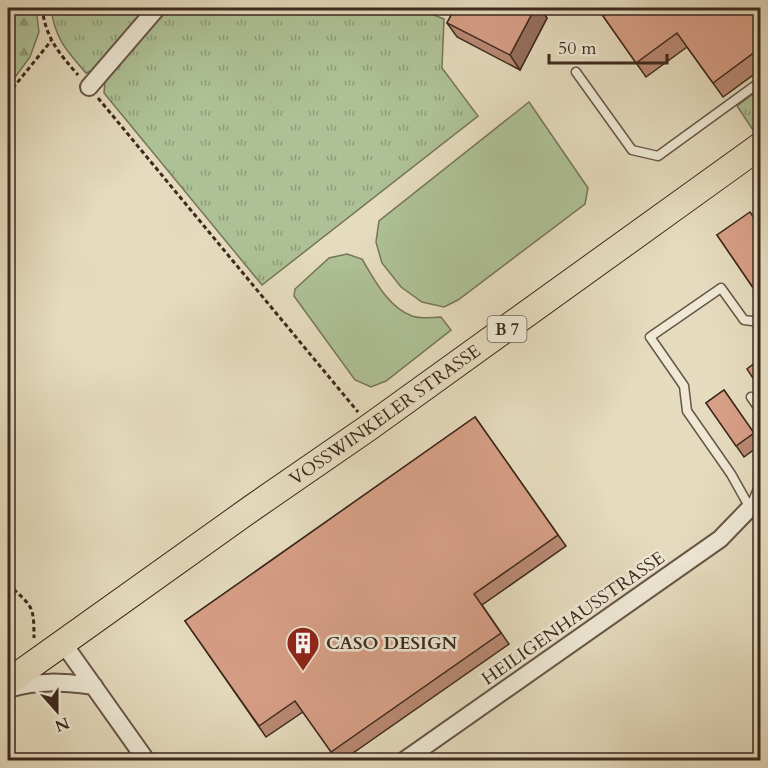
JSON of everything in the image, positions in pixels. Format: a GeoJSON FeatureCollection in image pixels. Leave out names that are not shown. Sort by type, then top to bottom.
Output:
{"type":"FeatureCollection","features":[{"type":"Feature","properties":{"kind":"main road","name":"VOSSWINKELER STRASSE"},"geometry":{"type":"LineString","coordinates":[[8,682],[759,150]]}},
{"type":"Feature","properties":{"kind":"street"},"geometry":{"type":"LineString","coordinates":[[89,87],[157,8]]}},
{"type":"Feature","properties":{"kind":"street","name":"HEILIGENHAUSSTRASSE"},"geometry":{"type":"LineString","coordinates":[[405,760],[720,539],[755,508]]}},
{"type":"Feature","properties":{"kind":"street"},"geometry":{"type":"LineString","coordinates":[[63,643],[146,760]]}},
{"type":"Feature","properties":{"kind":"street"},"geometry":{"type":"LineString","coordinates":[[8,689],[30,683],[46,682],[94,686]]}},
{"type":"Feature","properties":{"kind":"lane"},"geometry":{"type":"LineString","coordinates":[[576,72],[632,150],[658,156],[760,82]]}},
{"type":"Feature","properties":{"kind":"lane"},"geometry":{"type":"LineString","coordinates":[[755,508],[687,411],[684,386],[650,338],[721,288],[744,320],[760,322]]}},
{"type":"Feature","properties":{"kind":"lane"},"geometry":{"type":"LineString","coordinates":[[751,397],[760,410]]}},
{"type":"Feature","properties":{"kind":"lane"},"geometry":{"type":"LineString","coordinates":[[755,508],[760,484]]}},
{"type":"Feature","properties":{"kind":"path"},"geometry":{"type":"LineString","coordinates":[[42,8],[51,41],[356,409],[368,428]]}},
{"type":"Feature","properties":{"kind":"path"},"geometry":{"type":"LineString","coordinates":[[8,94],[51,41]]}},
{"type":"Feature","properties":{"kind":"path"},"geometry":{"type":"LineString","coordinates":[[8,584],[34,612],[34,644],[41,658]]}},
{"type":"Feature","properties":{"kind":"green space"},"geometry":{"type":"Polygon","coordinates":[[[8,8],[36,8],[39,32],[30,57],[8,87],[8,8]]]}},
{"type":"Feature","properties":{"kind":"green space"},"geometry":{"type":"Polygon","coordinates":[[[51,8],[150,8],[98,68],[86,73],[63,44],[55,28],[51,8]]]}},
{"type":"Feature","properties":{"kind":"green space"},"geometry":{"type":"Polygon","coordinates":[[[167,8],[417,8],[444,19],[442,68],[478,116],[262,285],[104,93],[105,81],[167,8]]]}},
{"type":"Feature","properties":{"kind":"green space"},"geometry":{"type":"Polygon","coordinates":[[[760,89],[760,130],[755,133],[737,106],[760,89]]]}},
{"type":"Feature","properties":{"kind":"green space"},"geometry":{"type":"Polygon","coordinates":[[[529,102],[588,188],[585,204],[458,300],[444,307],[422,302],[401,287],[382,263],[376,242],[379,221],[529,102]]]}},
{"type":"Feature","properties":{"kind":"green space"},"geometry":{"type":"Polygon","coordinates":[[[347,254],[362,259],[383,292],[403,312],[419,318],[441,317],[451,330],[386,381],[371,387],[355,380],[294,296],[295,289],[329,258],[347,254]]]}},
{"type":"Feature","properties":{"kind":"building"},"geometry":{"type":"Polygon","coordinates":[[[455,8],[535,8],[510,55],[447,23],[455,8]]]}},
{"type":"Feature","properties":{"kind":"building"},"geometry":{"type":"Polygon","coordinates":[[[615,8],[760,8],[760,48],[713,83],[677,33],[636,63],[603,16],[615,8]]]}},
{"type":"Feature","properties":{"kind":"building"},"geometry":{"type":"Polygon","coordinates":[[[750,212],[760,227],[760,284],[754,289],[717,235],[750,212]]]}},
{"type":"Feature","properties":{"kind":"building"},"geometry":{"type":"Polygon","coordinates":[[[760,359],[760,389],[747,369],[760,359]]]}},
{"type":"Feature","properties":{"kind":"building"},"geometry":{"type":"Polygon","coordinates":[[[724,390],[754,433],[736,446],[706,403],[724,390]]]}},
{"type":"Feature","properties":{"kind":"building"},"geometry":{"type":"Polygon","coordinates":[[[475,417],[558,535],[474,594],[501,633],[331,752],[295,701],[259,726],[185,621],[475,417]]]}},
{"type":"Feature","properties":{"kind":"place","name":"CASO DESIGN"},"geometry":{"type":"Point","coordinates":[303,672]}}]}
